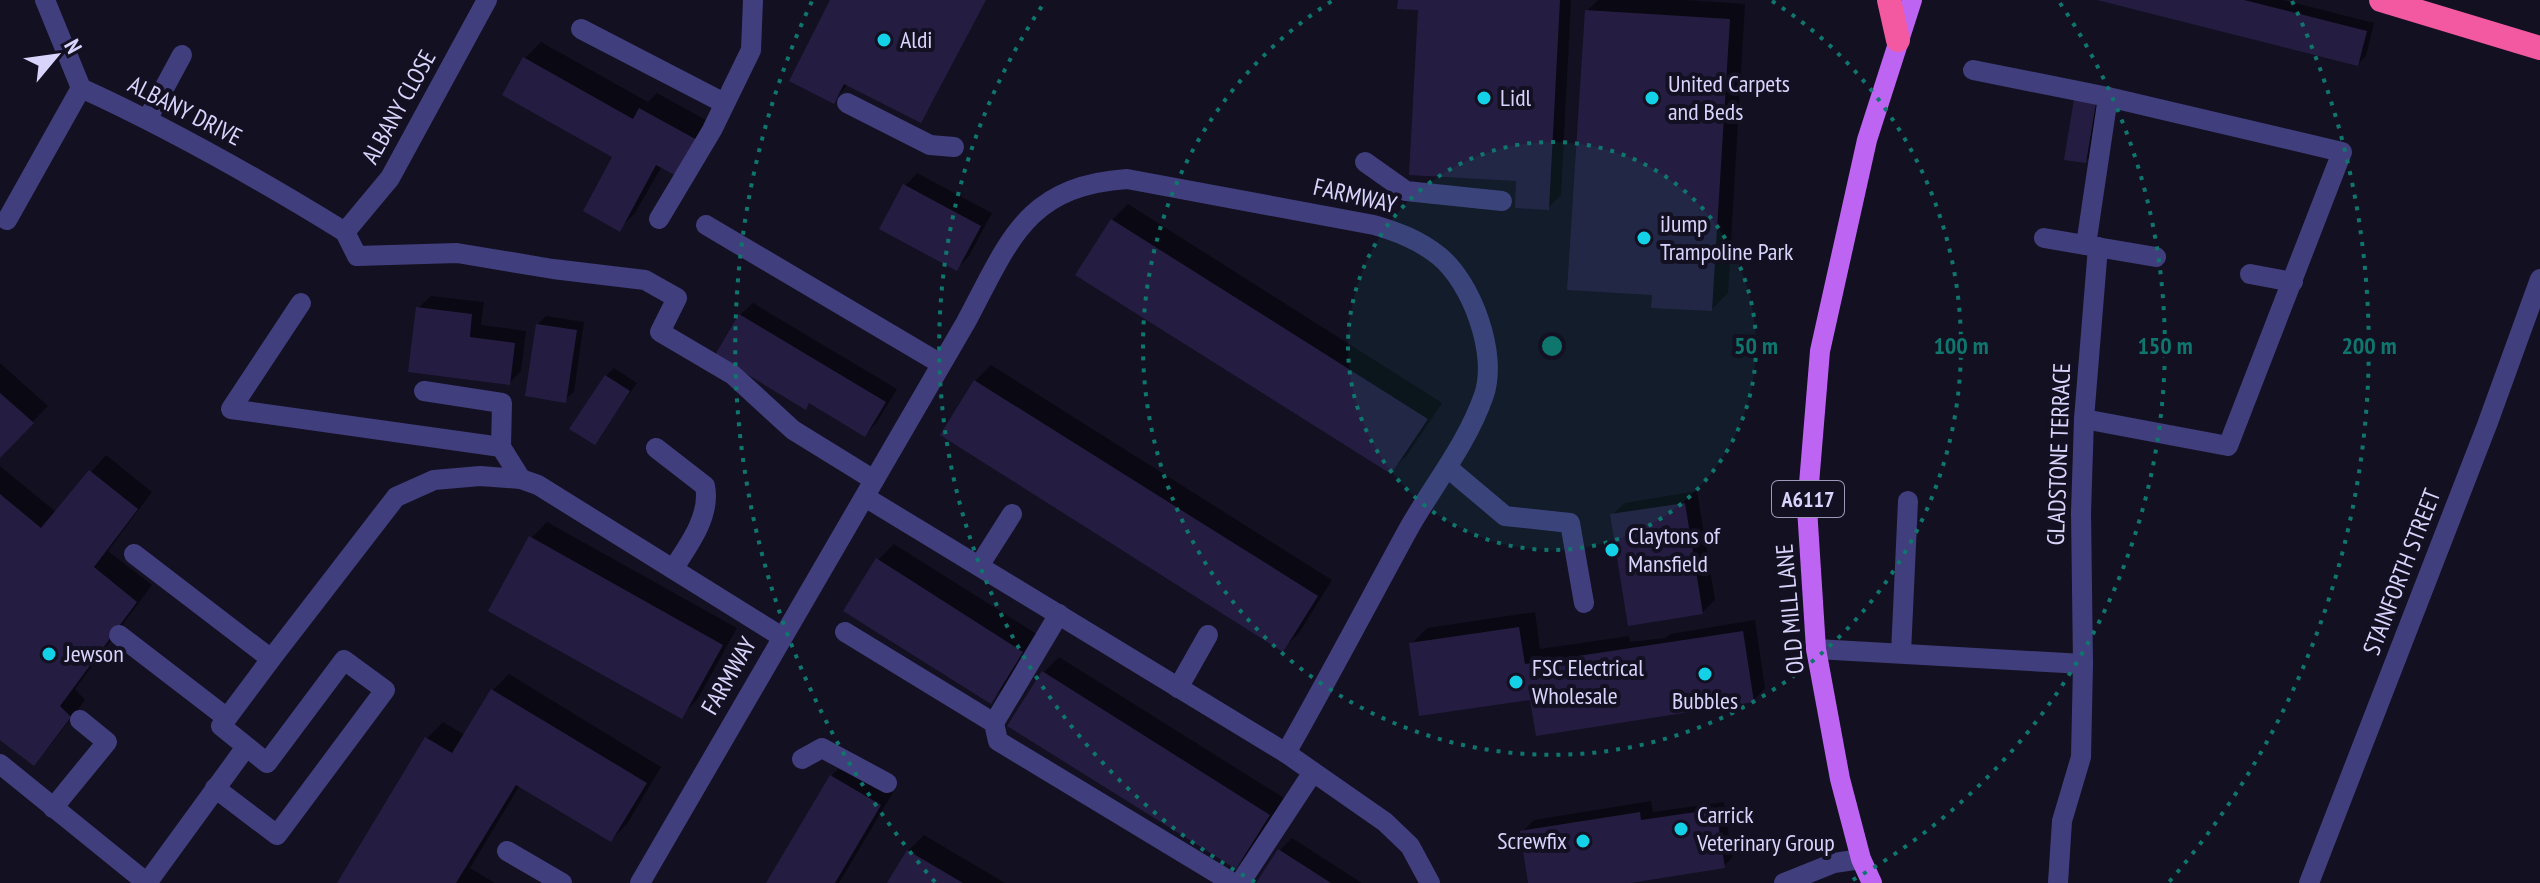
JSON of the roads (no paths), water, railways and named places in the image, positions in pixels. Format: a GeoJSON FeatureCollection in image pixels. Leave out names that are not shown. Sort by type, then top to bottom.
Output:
{"type":"FeatureCollection","features":[{"type":"Feature","properties":{"kind":"highway"},"geometry":{"type":"LineString","coordinates":[[1889,0],[1898,40]]}},
{"type":"Feature","properties":{"kind":"highway"},"geometry":{"type":"LineString","coordinates":[[2381,0],[2424,7],[2540,48]]}},
{"type":"Feature","properties":{"kind":"main road","name":"OLD MILL LANE"},"geometry":{"type":"LineString","coordinates":[[1872,883],[1861,859],[1840,779],[1816,649],[1807,508],[1820,351],[1867,140],[1912,0]]}},
{"type":"Feature","properties":{"kind":"street"},"geometry":{"type":"LineString","coordinates":[[7,220],[81,88],[45,0]]}},
{"type":"Feature","properties":{"kind":"street","name":"ALBANY CLOSE"},"geometry":{"type":"LineString","coordinates":[[345,232],[390,178],[487,0]]}},
{"type":"Feature","properties":{"kind":"street"},"geometry":{"type":"LineString","coordinates":[[659,219],[712,130],[751,50],[753,0]]}},
{"type":"Feature","properties":{"kind":"street"},"geometry":{"type":"LineString","coordinates":[[581,29],[724,103]]}},
{"type":"Feature","properties":{"kind":"street"},"geometry":{"type":"LineString","coordinates":[[148,118],[182,55]]}},
{"type":"Feature","properties":{"kind":"street"},"geometry":{"type":"LineString","coordinates":[[1973,70],[2108,97],[2342,152],[2228,446],[2084,419]]}},
{"type":"Feature","properties":{"kind":"street","name":"ALBANY DRIVE"},"geometry":{"type":"LineString","coordinates":[[81,88],[148,118],[252,174],[345,232],[357,256],[457,253],[645,280],[677,298],[660,332],[733,375],[793,430],[869,488]]}},
{"type":"Feature","properties":{"kind":"street","name":"GLADSTONE TERRACE"},"geometry":{"type":"LineString","coordinates":[[2058,883],[2062,821],[2081,757],[2084,419],[2092,246],[2108,97]]}},
{"type":"Feature","properties":{"kind":"street"},"geometry":{"type":"LineString","coordinates":[[847,103],[930,145],[954,147]]}},
{"type":"Feature","properties":{"kind":"street"},"geometry":{"type":"LineString","coordinates":[[1365,162],[1406,191],[1502,201]]}},
{"type":"Feature","properties":{"kind":"street","name":"FARMWAY"},"geometry":{"type":"LineString","coordinates":[[640,883],[1017,229],[1042,206],[1067,190],[1094,181],[1127,179],[1374,225],[1408,236],[1441,258],[1468,293],[1482,325],[1487,363],[1485,393],[1448,468],[1410,526],[1286,753]]}},
{"type":"Feature","properties":{"kind":"street"},"geometry":{"type":"LineString","coordinates":[[706,225],[941,364]]}},
{"type":"Feature","properties":{"kind":"street"},"geometry":{"type":"LineString","coordinates":[[2044,238],[2156,257]]}},
{"type":"Feature","properties":{"kind":"street"},"geometry":{"type":"LineString","coordinates":[[2250,274],[2293,282]]}},
{"type":"Feature","properties":{"kind":"street","name":"STAINFORTH STREET"},"geometry":{"type":"LineString","coordinates":[[2309,883],[2487,425],[2540,279]]}},
{"type":"Feature","properties":{"kind":"street"},"geometry":{"type":"LineString","coordinates":[[301,303],[231,409],[501,447]]}},
{"type":"Feature","properties":{"kind":"street"},"geometry":{"type":"LineString","coordinates":[[424,391],[502,403],[501,447],[521,479]]}},
{"type":"Feature","properties":{"kind":"street"},"geometry":{"type":"LineString","coordinates":[[656,448],[705,486],[708,502],[687,548],[673,569]]}},
{"type":"Feature","properties":{"kind":"street"},"geometry":{"type":"LineString","coordinates":[[1448,468],[1505,516],[1570,523],[1584,603]]}},
{"type":"Feature","properties":{"kind":"street"},"geometry":{"type":"LineString","coordinates":[[215,788],[277,835],[385,690],[344,660],[267,763],[221,726],[396,497],[434,480],[480,476],[521,479],[538,485],[782,637]]}},
{"type":"Feature","properties":{"kind":"street"},"geometry":{"type":"LineString","coordinates":[[869,488],[979,566],[1286,753],[1385,822],[1410,846],[1430,883]]}},
{"type":"Feature","properties":{"kind":"street"},"geometry":{"type":"LineString","coordinates":[[1901,653],[1908,501]]}},
{"type":"Feature","properties":{"kind":"street"},"geometry":{"type":"LineString","coordinates":[[979,566],[1012,514]]}},
{"type":"Feature","properties":{"kind":"street"},"geometry":{"type":"LineString","coordinates":[[134,554],[271,659]]}},
{"type":"Feature","properties":{"kind":"street"},"geometry":{"type":"LineString","coordinates":[[1059,614],[994,723],[998,741],[1233,883]]}},
{"type":"Feature","properties":{"kind":"street"},"geometry":{"type":"LineString","coordinates":[[845,632],[994,723]]}},
{"type":"Feature","properties":{"kind":"street"},"geometry":{"type":"LineString","coordinates":[[119,635],[227,718]]}},
{"type":"Feature","properties":{"kind":"street"},"geometry":{"type":"LineString","coordinates":[[1178,688],[1208,635]]}},
{"type":"Feature","properties":{"kind":"street"},"geometry":{"type":"LineString","coordinates":[[1816,649],[2083,664]]}},
{"type":"Feature","properties":{"kind":"street"},"geometry":{"type":"LineString","coordinates":[[53,808],[107,742],[80,720]]}},
{"type":"Feature","properties":{"kind":"street"},"geometry":{"type":"LineString","coordinates":[[0,764],[147,883],[246,747]]}},
{"type":"Feature","properties":{"kind":"street"},"geometry":{"type":"LineString","coordinates":[[802,759],[822,748],[887,783]]}},
{"type":"Feature","properties":{"kind":"street"},"geometry":{"type":"LineString","coordinates":[[1240,883],[1313,772]]}},
{"type":"Feature","properties":{"kind":"street"},"geometry":{"type":"LineString","coordinates":[[507,851],[562,883]]}},
{"type":"Feature","properties":{"kind":"street"},"geometry":{"type":"LineString","coordinates":[[1784,883],[1834,863],[1861,859]]}},
{"type":"Feature","properties":{"kind":"place","name":"Aldi"},"geometry":{"type":"Point","coordinates":[884,40]}},
{"type":"Feature","properties":{"kind":"place","name":"Lidl"},"geometry":{"type":"Point","coordinates":[1484,98]}},
{"type":"Feature","properties":{"kind":"place","name":"United Carpets and Beds"},"geometry":{"type":"Point","coordinates":[1652,98]}},
{"type":"Feature","properties":{"kind":"place","name":"iJump Trampoline Park"},"geometry":{"type":"Point","coordinates":[1644,238]}},
{"type":"Feature","properties":{"kind":"place","name":"Claytons of Mansfield"},"geometry":{"type":"Point","coordinates":[1612,550]}},
{"type":"Feature","properties":{"kind":"place","name":"Jewson"},"geometry":{"type":"Point","coordinates":[49,654]}},
{"type":"Feature","properties":{"kind":"place","name":"Bubbles"},"geometry":{"type":"Point","coordinates":[1705,674]}},
{"type":"Feature","properties":{"kind":"place","name":"FSC Electrical Wholesale"},"geometry":{"type":"Point","coordinates":[1516,682]}},
{"type":"Feature","properties":{"kind":"place","name":"Carrick Veterinary Group"},"geometry":{"type":"Point","coordinates":[1681,829]}},
{"type":"Feature","properties":{"kind":"place","name":"Screwfix"},"geometry":{"type":"Point","coordinates":[1583,841]}}]}
